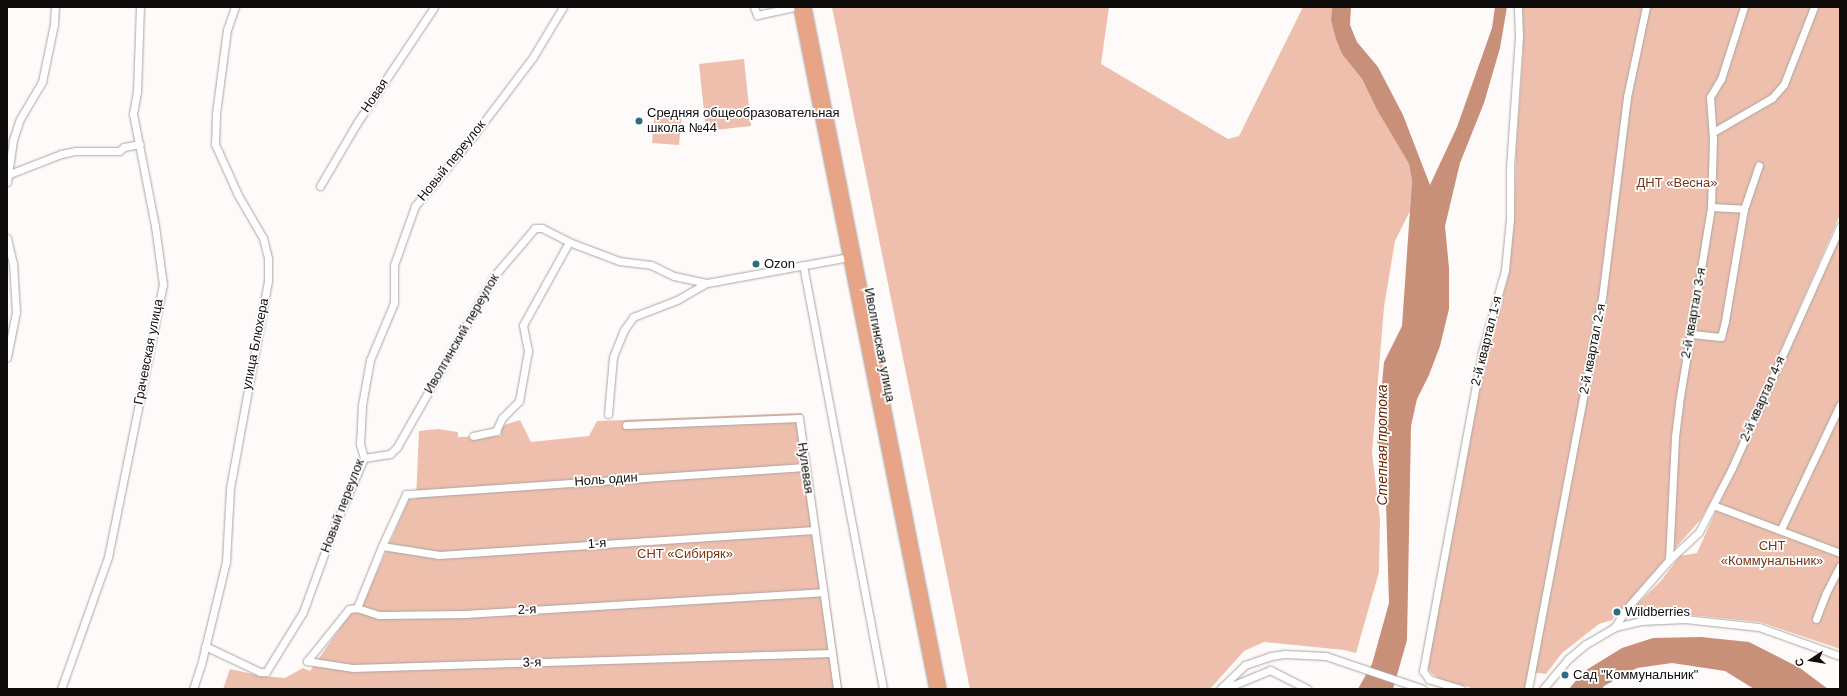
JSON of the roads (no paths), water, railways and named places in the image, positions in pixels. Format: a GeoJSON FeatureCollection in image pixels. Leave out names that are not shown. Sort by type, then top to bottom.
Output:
{"type":"FeatureCollection","features":[{"type":"Feature","properties":{"kind":"main road","name":"Иволгинская улица"},"geometry":{"type":"LineString","coordinates":[[797,7],[934,689]]}},
{"type":"Feature","properties":{"kind":"main road","name":"Иволгинская улица"},"geometry":{"type":"LineString","coordinates":[[806,7],[941,689]]}},
{"type":"Feature","properties":{"kind":"street"},"geometry":{"type":"LineString","coordinates":[[7,177],[14,140],[20,119],[42,82],[56,7]]}},
{"type":"Feature","properties":{"kind":"street","name":"Грачевская улица"},"geometry":{"type":"LineString","coordinates":[[61,689],[108,557],[163,284],[155,226],[133,114],[137,92],[140,7]]}},
{"type":"Feature","properties":{"kind":"street","name":"улица Блюхера"},"geometry":{"type":"LineString","coordinates":[[193,689],[201,665],[226,562],[230,488],[268,281],[268,258],[263,238],[238,195],[215,144],[216,113],[227,30],[235,7]]}},
{"type":"Feature","properties":{"kind":"street","name":"Новая"},"geometry":{"type":"LineString","coordinates":[[320,186],[357,123],[434,7]]}},
{"type":"Feature","properties":{"kind":"street","name":"Новый переулок"},"geometry":{"type":"LineString","coordinates":[[205,646],[260,672],[266,672],[290,630],[303,612],[334,526],[364,458],[360,444],[362,405],[370,360],[394,303],[394,265],[415,206],[474,135],[533,57],[563,7]]}},
{"type":"Feature","properties":{"kind":"street"},"geometry":{"type":"LineString","coordinates":[[754,7],[757,14],[797,7]]}},
{"type":"Feature","properties":{"kind":"street","name":"2-й квартал 1-я"},"geometry":{"type":"LineString","coordinates":[[1461,689],[1429,679],[1423,671],[1482,352],[1505,270],[1510,220],[1510,168],[1519,37],[1518,7]]}},
{"type":"Feature","properties":{"kind":"street","name":"2-й квартал 2-я"},"geometry":{"type":"LineString","coordinates":[[1528,689],[1602,298],[1627,97],[1646,7]]}},
{"type":"Feature","properties":{"kind":"street","name":"2-й квартал 3-я"},"geometry":{"type":"LineString","coordinates":[[1669,560],[1675,437],[1679,402],[1711,206],[1713,140],[1710,97],[1721,79],[1744,7]]}},
{"type":"Feature","properties":{"kind":"street"},"geometry":{"type":"LineString","coordinates":[[1715,131],[1772,98],[1784,84],[1814,7]]}},
{"type":"Feature","properties":{"kind":"street"},"geometry":{"type":"LineString","coordinates":[[7,177],[61,154],[75,150],[119,151],[124,147],[140,144]]}},
{"type":"Feature","properties":{"kind":"street","name":"2-й квартал 3-я"},"geometry":{"type":"LineString","coordinates":[[1692,334],[1721,337],[1744,209],[1759,166]]}},
{"type":"Feature","properties":{"kind":"street"},"geometry":{"type":"LineString","coordinates":[[1711,206],[1744,209]]}},
{"type":"Feature","properties":{"kind":"street","name":"2-й квартал 4-я"},"geometry":{"type":"LineString","coordinates":[[1669,560],[1699,532],[1732,468],[1840,226]]}},
{"type":"Feature","properties":{"kind":"street","name":"Иволгинский переулок"},"geometry":{"type":"LineString","coordinates":[[364,458],[390,454],[396,447],[494,276],[535,228],[542,228],[570,242],[619,261],[651,265],[674,276],[706,283]]}},
{"type":"Feature","properties":{"kind":"street"},"geometry":{"type":"LineString","coordinates":[[7,238],[13,263],[16,312],[7,357]]}},
{"type":"Feature","properties":{"kind":"street"},"geometry":{"type":"LineString","coordinates":[[473,436],[496,431],[502,418],[520,401],[528,351],[523,325],[570,242]]}},
{"type":"Feature","properties":{"kind":"street","name":"Иволгинский переулок"},"geometry":{"type":"LineString","coordinates":[[608,414],[613,357],[624,330],[634,316],[677,300],[706,283],[848,257]]}},
{"type":"Feature","properties":{"kind":"street"},"geometry":{"type":"LineString","coordinates":[[803,265],[883,689]]}},
{"type":"Feature","properties":{"kind":"street"},"geometry":{"type":"LineString","coordinates":[[1781,530],[1840,405]]}},
{"type":"Feature","properties":{"kind":"street","name":"Нулевая"},"geometry":{"type":"LineString","coordinates":[[626,425],[799,418],[822,592],[837,689]]}},
{"type":"Feature","properties":{"kind":"street","name":"Ноль один"},"geometry":{"type":"LineString","coordinates":[[382,546],[406,494],[805,467]]}},
{"type":"Feature","properties":{"kind":"street"},"geometry":{"type":"LineString","coordinates":[[1713,505],[1840,552]]}},
{"type":"Feature","properties":{"kind":"street","name":"1-я"},"geometry":{"type":"LineString","coordinates":[[382,546],[439,555],[814,530]]}},
{"type":"Feature","properties":{"kind":"street"},"geometry":{"type":"LineString","coordinates":[[357,608],[382,546]]}},
{"type":"Feature","properties":{"kind":"street"},"geometry":{"type":"LineString","coordinates":[[1615,627],[1626,609],[1669,560]]}},
{"type":"Feature","properties":{"kind":"street"},"geometry":{"type":"LineString","coordinates":[[1816,619],[1826,593],[1840,566]]}},
{"type":"Feature","properties":{"kind":"street","name":"2-я"},"geometry":{"type":"LineString","coordinates":[[357,608],[379,615],[465,614],[822,592]]}},
{"type":"Feature","properties":{"kind":"street","name":"3-я"},"geometry":{"type":"LineString","coordinates":[[357,608],[349,609],[308,661],[353,668],[832,654]]}},
{"type":"Feature","properties":{"kind":"street"},"geometry":{"type":"LineString","coordinates":[[1543,689],[1568,660],[1586,644],[1615,627],[1640,621],[1685,619],[1718,621],[1759,627],[1840,656]]}},
{"type":"Feature","properties":{"kind":"street"},"geometry":{"type":"LineString","coordinates":[[1220,689],[1245,665],[1271,656],[1285,654],[1326,656],[1421,688]]}},
{"type":"Feature","properties":{"kind":"street"},"geometry":{"type":"LineString","coordinates":[[1224,689],[1270,670],[1308,689]]}},
{"type":"Feature","properties":{"kind":"water","name":"Степная протока"},"geometry":{"type":"Polygon","coordinates":[[[1332,7],[1351,7],[1350,25],[1357,42],[1378,67],[1403,115],[1430,185],[1457,127],[1492,28],[1495,7],[1507,7],[1500,48],[1484,103],[1460,163],[1445,226],[1449,268],[1449,309],[1440,346],[1429,375],[1417,399],[1411,426],[1407,640],[1393,689],[1358,689],[1372,664],[1389,603],[1386,503],[1377,439],[1384,362],[1402,326],[1412,181],[1409,164],[1377,110],[1362,79],[1342,54],[1331,20],[1332,7]]]}},
{"type":"Feature","properties":{"kind":"water"},"geometry":{"type":"Polygon","coordinates":[[[1701,637],[1749,642],[1800,668],[1828,689],[1754,689],[1725,671],[1672,663],[1637,668],[1604,686],[1602,689],[1569,689],[1583,672],[1622,648],[1653,638],[1701,637]]]}},
{"type":"Feature","properties":{"kind":"place","name":"Средняя общеобразовательная школа №44"},"geometry":{"type":"Point","coordinates":[639,121]}},
{"type":"Feature","properties":{"kind":"place","name":"Ozon"},"geometry":{"type":"Point","coordinates":[756,264]}},
{"type":"Feature","properties":{"kind":"place","name":"Wildberries"},"geometry":{"type":"Point","coordinates":[1617,612]}},
{"type":"Feature","properties":{"kind":"place","name":"Сад \"Коммунальник\""},"geometry":{"type":"Point","coordinates":[1565,675]}},
{"type":"Feature","properties":{"kind":"park label","name":"ДНТ «Весна»"},"geometry":{"type":"Point","coordinates":[1677,183]}},
{"type":"Feature","properties":{"kind":"park label","name":"СНТ «Сибиряк»"},"geometry":{"type":"Point","coordinates":[685,554]}},
{"type":"Feature","properties":{"kind":"park label","name":"СНТ «Коммунальник»"},"geometry":{"type":"Point","coordinates":[1772,554]}}]}
